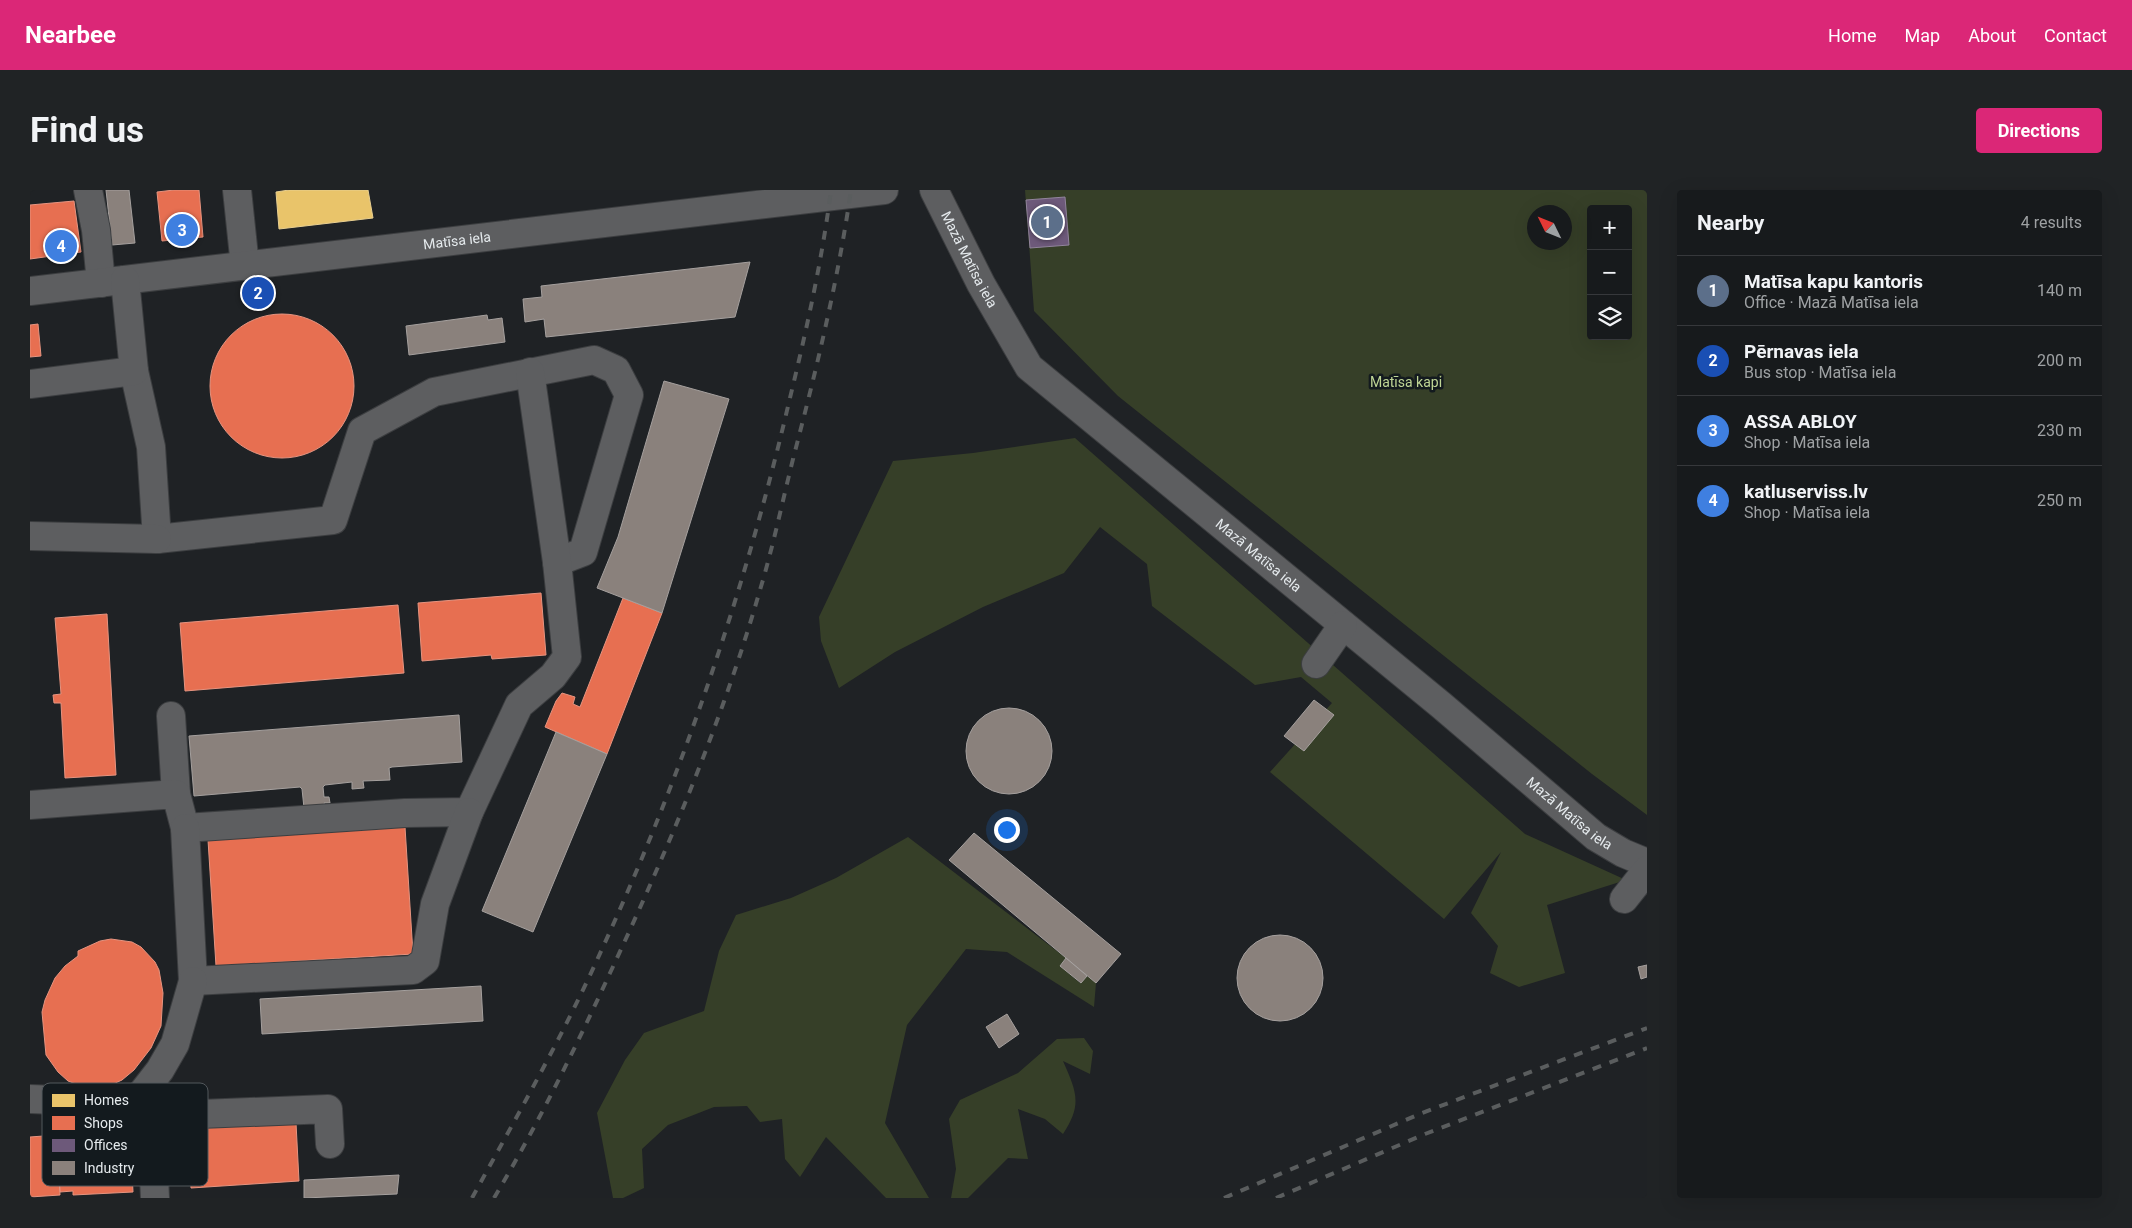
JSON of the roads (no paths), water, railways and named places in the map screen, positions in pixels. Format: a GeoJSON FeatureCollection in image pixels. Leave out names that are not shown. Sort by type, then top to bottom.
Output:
{"type":"FeatureCollection","features":[{"type":"Feature","properties":{"kind":"street"},"geometry":{"type":"LineString","coordinates":[[88,190],[96,230],[113,281],[151,448],[157,539]]}},
{"type":"Feature","properties":{"kind":"street"},"geometry":{"type":"LineString","coordinates":[[237,190],[245,266]]}},
{"type":"Feature","properties":{"kind":"street","name":"Matīsa iela"},"geometry":{"type":"LineString","coordinates":[[30,291],[245,266],[714,200],[806,198],[884,190]]}},
{"type":"Feature","properties":{"kind":"street","name":"Mazā Matīsa iela"},"geometry":{"type":"LineString","coordinates":[[934,190],[981,284],[1029,366],[1441,705],[1596,837],[1623,853],[1647,863]]}},
{"type":"Feature","properties":{"kind":"street"},"geometry":{"type":"LineString","coordinates":[[30,536],[157,539],[334,520],[362,430],[434,392],[594,360],[616,370],[629,395],[583,552],[557,562]]}},
{"type":"Feature","properties":{"kind":"street"},"geometry":{"type":"LineString","coordinates":[[30,384],[134,371]]}},
{"type":"Feature","properties":{"kind":"street"},"geometry":{"type":"LineString","coordinates":[[193,981],[412,970],[425,961],[435,904],[469,812],[519,705],[553,676],[567,657],[557,562],[530,372]]}},
{"type":"Feature","properties":{"kind":"street"},"geometry":{"type":"LineString","coordinates":[[1316,664],[1343,625]]}},
{"type":"Feature","properties":{"kind":"street"},"geometry":{"type":"LineString","coordinates":[[155,1083],[175,1044],[193,981],[185,828],[176,794],[171,716]]}},
{"type":"Feature","properties":{"kind":"street"},"geometry":{"type":"LineString","coordinates":[[30,805],[176,794]]}},
{"type":"Feature","properties":{"kind":"street"},"geometry":{"type":"LineString","coordinates":[[185,828],[405,813],[469,812]]}},
{"type":"Feature","properties":{"kind":"street"},"geometry":{"type":"LineString","coordinates":[[1624,899],[1647,870]]}},
{"type":"Feature","properties":{"kind":"street"},"geometry":{"type":"LineString","coordinates":[[208,1107],[328,1109],[330,1144]]}},
{"type":"Feature","properties":{"kind":"railway"},"geometry":{"type":"LineString","coordinates":[[472,1198],[540,1075],[587,981],[631,883],[685,748],[732,611],[772,472],[813,296],[831,190]]}},
{"type":"Feature","properties":{"kind":"railway"},"geometry":{"type":"LineString","coordinates":[[494,1198],[555,1087],[632,926],[673,832],[729,688],[765,574],[810,393],[833,292],[851,190]]}},
{"type":"Feature","properties":{"kind":"railway"},"geometry":{"type":"LineString","coordinates":[[1224,1198],[1422,1113],[1647,1028]]}},
{"type":"Feature","properties":{"kind":"railway"},"geometry":{"type":"LineString","coordinates":[[1276,1198],[1425,1134],[1647,1048]]}},
{"type":"Feature","properties":{"kind":"place","name":"Matīsa kapu kantoris"},"geometry":{"type":"Point","coordinates":[1047,222]}},
{"type":"Feature","properties":{"kind":"place","name":"ASSA ABLOY"},"geometry":{"type":"Point","coordinates":[182,230]}},
{"type":"Feature","properties":{"kind":"place","name":"katluserviss.lv"},"geometry":{"type":"Point","coordinates":[61,246]}},
{"type":"Feature","properties":{"kind":"place","name":"Pērnavas iela"},"geometry":{"type":"Point","coordinates":[258,293]}},
{"type":"Feature","properties":{"kind":"park label","name":"Matīsa kapi"},"geometry":{"type":"Point","coordinates":[1406,382]}}]}
